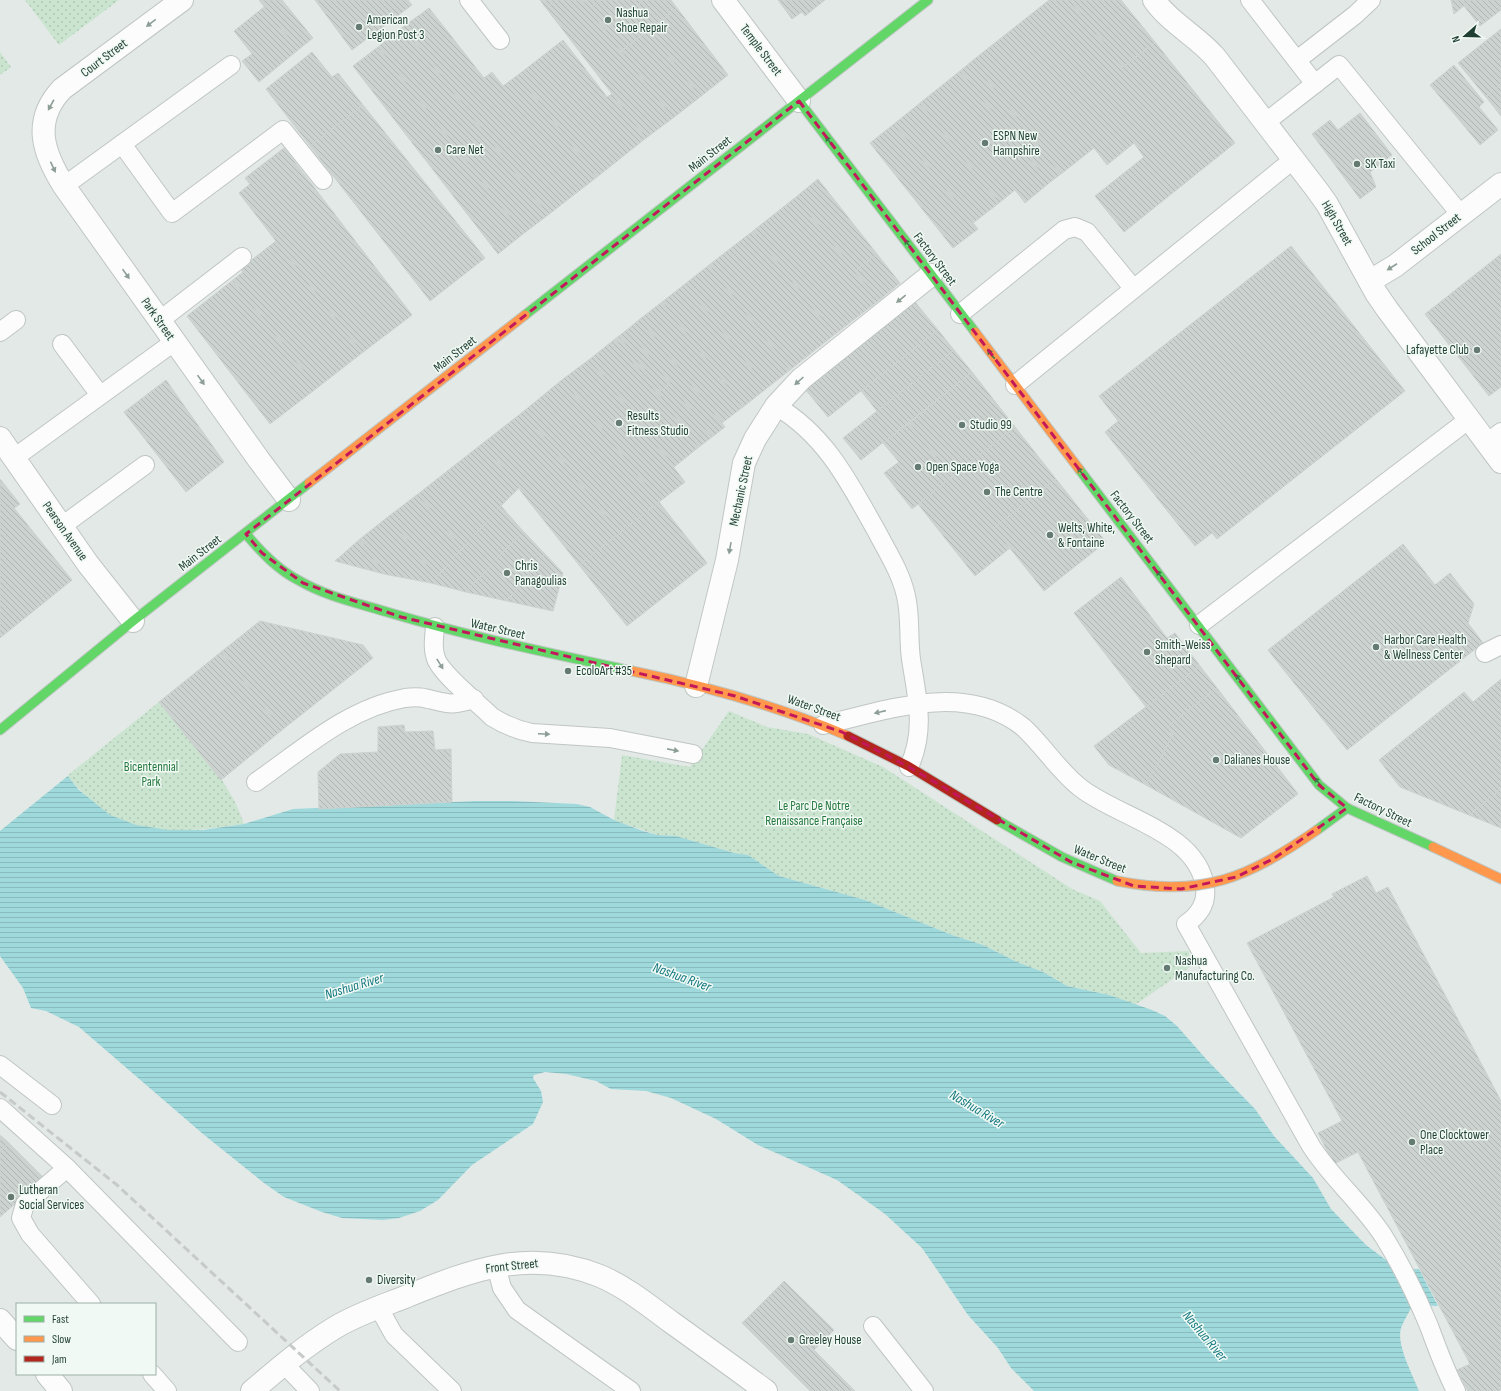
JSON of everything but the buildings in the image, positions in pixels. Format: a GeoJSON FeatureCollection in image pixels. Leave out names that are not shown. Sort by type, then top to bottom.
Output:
{"type":"FeatureCollection","features":[{"type":"Feature","properties":{"kind":"main road","name":"Main Street"},"geometry":{"type":"LineString","coordinates":[[0,730],[133,621],[928,0]]}},
{"type":"Feature","properties":{"kind":"main road","name":"Factory Street"},"geometry":{"type":"LineString","coordinates":[[799,101],[1319,784],[1347,808],[1501,879]]}},
{"type":"Feature","properties":{"kind":"main road","name":"Water Street"},"geometry":{"type":"LineString","coordinates":[[246,534],[271,562],[303,582],[343,598],[435,627],[696,686],[761,703],[823,725],[870,745],[909,766],[1042,846],[1091,872],[1117,881],[1157,889],[1194,887],[1236,877],[1262,865],[1317,830],[1347,808]]}},
{"type":"Feature","properties":{"kind":"street","name":"Court Street"},"geometry":{"type":"LineString","coordinates":[[43,130],[48,108],[62,90],[182,0]]}},
{"type":"Feature","properties":{"kind":"street","name":"Temple Street"},"geometry":{"type":"LineString","coordinates":[[723,0],[799,101]]}},
{"type":"Feature","properties":{"kind":"street","name":"High Street"},"geometry":{"type":"LineString","coordinates":[[1154,0],[1169,16],[1207,48],[1294,159],[1327,204],[1370,281],[1387,308],[1468,420],[1494,438],[1501,462]]}},
{"type":"Feature","properties":{"kind":"street","name":"Park Street"},"geometry":{"type":"LineString","coordinates":[[43,130],[48,156],[64,186],[174,342],[289,500]]}},
{"type":"Feature","properties":{"kind":"street","name":"School Street"},"geometry":{"type":"LineString","coordinates":[[1370,281],[1395,266],[1501,184]]}},
{"type":"Feature","properties":{"kind":"street","name":"Mechanic Street"},"geometry":{"type":"LineString","coordinates":[[696,686],[727,560],[744,463],[755,439],[776,406],[801,379],[931,275]]}},
{"type":"Feature","properties":{"kind":"street","name":"Pearson Avenue"},"geometry":{"type":"LineString","coordinates":[[0,438],[92,569],[133,621]]}},
{"type":"Feature","properties":{"kind":"street","name":"Front Street"},"geometry":{"type":"LineString","coordinates":[[252,1391],[284,1364],[338,1326],[460,1275],[496,1266],[531,1263],[558,1264],[578,1268],[612,1281],[638,1298],[766,1391]]}},
{"type":"Feature","properties":{"kind":"street"},"geometry":{"type":"LineString","coordinates":[[0,1320],[16,1338]]}},
{"type":"Feature","properties":{"kind":"street"},"geometry":{"type":"LineString","coordinates":[[48,1375],[61,1391]]}},
{"type":"Feature","properties":{"kind":"lane"},"geometry":{"type":"LineString","coordinates":[[469,0],[500,40]]}},
{"type":"Feature","properties":{"kind":"lane"},"geometry":{"type":"LineString","coordinates":[[1250,0],[1315,84]]}},
{"type":"Feature","properties":{"kind":"lane"},"geometry":{"type":"LineString","coordinates":[[1297,60],[1355,15],[1371,0]]}},
{"type":"Feature","properties":{"kind":"lane"},"geometry":{"type":"LineString","coordinates":[[64,186],[231,65]]}},
{"type":"Feature","properties":{"kind":"lane"},"geometry":{"type":"LineString","coordinates":[[1266,122],[1339,65],[1461,215]]}},
{"type":"Feature","properties":{"kind":"lane"},"geometry":{"type":"LineString","coordinates":[[122,144],[172,213],[284,130],[323,180]]}},
{"type":"Feature","properties":{"kind":"lane"},"geometry":{"type":"LineString","coordinates":[[1015,385],[1294,159]]}},
{"type":"Feature","properties":{"kind":"lane"},"geometry":{"type":"LineString","coordinates":[[960,314],[1064,230],[1075,227],[1087,232],[1133,288]]}},
{"type":"Feature","properties":{"kind":"lane"},"geometry":{"type":"LineString","coordinates":[[159,321],[242,257]]}},
{"type":"Feature","properties":{"kind":"lane"},"geometry":{"type":"LineString","coordinates":[[0,332],[16,320]]}},
{"type":"Feature","properties":{"kind":"lane"},"geometry":{"type":"LineString","coordinates":[[14,458],[174,342]]}},
{"type":"Feature","properties":{"kind":"lane"},"geometry":{"type":"LineString","coordinates":[[62,344],[100,395]]}},
{"type":"Feature","properties":{"kind":"lane"},"geometry":{"type":"LineString","coordinates":[[776,406],[803,424],[829,454],[851,486],[897,570],[908,606],[910,653],[920,726],[918,746],[909,766]]}},
{"type":"Feature","properties":{"kind":"lane"},"geometry":{"type":"LineString","coordinates":[[1198,625],[1468,420]]}},
{"type":"Feature","properties":{"kind":"lane"},"geometry":{"type":"LineString","coordinates":[[62,526],[146,465]]}},
{"type":"Feature","properties":{"kind":"lane"},"geometry":{"type":"LineString","coordinates":[[435,627],[434,650],[438,662],[447,674],[492,717],[520,730],[532,733],[610,738],[693,754]]}},
{"type":"Feature","properties":{"kind":"lane"},"geometry":{"type":"LineString","coordinates":[[1485,653],[1501,645]]}},
{"type":"Feature","properties":{"kind":"lane"},"geometry":{"type":"LineString","coordinates":[[256,782],[331,730],[364,710],[381,703],[425,696],[447,704],[474,699]]}},
{"type":"Feature","properties":{"kind":"lane"},"geometry":{"type":"LineString","coordinates":[[823,725],[918,703],[947,701],[969,703],[988,708],[1014,720],[1031,734],[1082,789],[1174,841],[1189,853],[1203,877],[1206,893],[1202,908],[1186,924],[1314,1150],[1326,1169],[1375,1224],[1395,1258],[1425,1317],[1445,1369],[1456,1391]]}},
{"type":"Feature","properties":{"kind":"lane"},"geometry":{"type":"LineString","coordinates":[[0,1065],[52,1105]]}},
{"type":"Feature","properties":{"kind":"lane"},"geometry":{"type":"LineString","coordinates":[[0,1108],[68,1168],[238,1342]]}},
{"type":"Feature","properties":{"kind":"lane"},"geometry":{"type":"LineString","coordinates":[[68,1168],[25,1204],[21,1218],[30,1234],[90,1303]]}},
{"type":"Feature","properties":{"kind":"lane"},"geometry":{"type":"LineString","coordinates":[[496,1266],[502,1288],[516,1310],[631,1391]]}},
{"type":"Feature","properties":{"kind":"lane"},"geometry":{"type":"LineString","coordinates":[[379,1308],[394,1335],[452,1391]]}},
{"type":"Feature","properties":{"kind":"lane"},"geometry":{"type":"LineString","coordinates":[[873,1326],[924,1391]]}},
{"type":"Feature","properties":{"kind":"lane"},"geometry":{"type":"LineString","coordinates":[[284,1364],[310,1391]]}},
{"type":"Feature","properties":{"kind":"lane"},"geometry":{"type":"LineString","coordinates":[[153,1375],[167,1391]]}},
{"type":"Feature","properties":{"kind":"highlighted area"},"geometry":{"type":"Polygon","coordinates":[[[799,101],[1319,785],[1347,808],[1273,859],[1236,877],[1181,889],[1134,886],[1071,862],[909,767],[842,732],[735,696],[401,617],[303,583],[262,553],[246,534],[799,101]]]}},
{"type":"Feature","properties":{"kind":"green space"},"geometry":{"type":"Polygon","coordinates":[[[25,0],[119,0],[59,45],[25,0]]]}},
{"type":"Feature","properties":{"kind":"green space"},"geometry":{"type":"Polygon","coordinates":[[[0,52],[11,67],[0,75],[0,52]]]}},
{"type":"Feature","properties":{"kind":"green space","name":"Bicentennial Park"},"geometry":{"type":"Polygon","coordinates":[[[159,702],[219,775],[238,807],[244,824],[193,830],[158,830],[141,827],[125,822],[98,807],[67,776],[159,702]]]}},
{"type":"Feature","properties":{"kind":"green space","name":"Le Parc De Notre Renaissance Française"},"geometry":{"type":"Polygon","coordinates":[[[729,711],[767,727],[808,734],[883,767],[1072,889],[1100,901],[1141,953],[1189,951],[1190,967],[1135,1005],[1109,995],[1067,986],[1043,972],[1017,962],[983,945],[952,935],[865,900],[779,876],[748,855],[734,853],[676,836],[657,835],[614,820],[622,755],[690,767],[729,711]]]}},
{"type":"Feature","properties":{"kind":"water","name":"Nashua River"},"geometry":{"type":"Polygon","coordinates":[[[0,693],[79,790],[110,815],[136,825],[168,830],[203,830],[244,824],[293,809],[476,801],[577,804],[590,807],[614,820],[643,831],[657,835],[676,836],[734,853],[748,855],[779,876],[865,900],[952,935],[983,945],[1017,962],[1043,972],[1067,986],[1109,995],[1165,1016],[1177,1026],[1207,1060],[1255,1109],[1274,1136],[1313,1178],[1331,1209],[1366,1245],[1398,1269],[1419,1269],[1438,1306],[1413,1305],[1401,1328],[1400,1335],[1409,1369],[1419,1391],[1034,1391],[1011,1368],[998,1348],[968,1315],[922,1248],[885,1214],[837,1180],[758,1145],[716,1119],[671,1098],[646,1091],[611,1089],[596,1081],[566,1074],[545,1072],[534,1075],[533,1078],[541,1091],[543,1102],[533,1124],[472,1165],[438,1200],[420,1211],[399,1218],[383,1220],[342,1218],[284,1197],[264,1183],[203,1134],[79,1027],[46,1011],[31,1008],[23,988],[0,956],[0,693]]]}},
{"type":"Feature","properties":{"kind":"pier"},"geometry":{"type":"Polygon","coordinates":[[[0,691],[69,775],[0,831],[0,691]]]}},
{"type":"Feature","properties":{"kind":"railway"},"geometry":{"type":"LineString","coordinates":[[0,1092],[117,1185],[340,1391]]}},
{"type":"Feature","properties":{"kind":"traffic: fast"},"geometry":{"type":"LineString","coordinates":[[525,315],[928,0]]}},
{"type":"Feature","properties":{"kind":"traffic: fast"},"geometry":{"type":"LineString","coordinates":[[799,101],[975,332]]}},
{"type":"Feature","properties":{"kind":"traffic: fast"},"geometry":{"type":"LineString","coordinates":[[1079,469],[1319,785],[1347,808],[1433,847]]}},
{"type":"Feature","properties":{"kind":"traffic: fast"},"geometry":{"type":"LineString","coordinates":[[0,730],[133,621],[309,483]]}},
{"type":"Feature","properties":{"kind":"traffic: fast"},"geometry":{"type":"LineString","coordinates":[[246,534],[264,554],[283,571],[308,586],[330,595],[447,629],[632,671]]}},
{"type":"Feature","properties":{"kind":"traffic: fast"},"geometry":{"type":"LineString","coordinates":[[1317,830],[1347,808]]}},
{"type":"Feature","properties":{"kind":"traffic: fast"},"geometry":{"type":"LineString","coordinates":[[997,820],[1062,857],[1117,881]]}},
{"type":"Feature","properties":{"kind":"traffic: slow"},"geometry":{"type":"LineString","coordinates":[[309,483],[525,315]]}},
{"type":"Feature","properties":{"kind":"traffic: slow"},"geometry":{"type":"LineString","coordinates":[[975,332],[1079,469]]}},
{"type":"Feature","properties":{"kind":"traffic: slow"},"geometry":{"type":"LineString","coordinates":[[632,671],[687,683],[742,698],[795,715],[848,736]]}},
{"type":"Feature","properties":{"kind":"traffic: slow"},"geometry":{"type":"LineString","coordinates":[[1117,881],[1147,886],[1175,887],[1200,885],[1223,880],[1246,872],[1268,861],[1317,830]]}},
{"type":"Feature","properties":{"kind":"traffic: slow"},"geometry":{"type":"LineString","coordinates":[[1433,847],[1501,879]]}},
{"type":"Feature","properties":{"kind":"traffic: jam"},"geometry":{"type":"LineString","coordinates":[[848,736],[908,766],[997,820]]}},
{"type":"Feature","properties":{"kind":"place","name":"Nashua Shoe Repair"},"geometry":{"type":"Point","coordinates":[608,20]}},
{"type":"Feature","properties":{"kind":"place","name":"American Legion Post 3"},"geometry":{"type":"Point","coordinates":[359,27]}},
{"type":"Feature","properties":{"kind":"place","name":"ESPN New Hampshire"},"geometry":{"type":"Point","coordinates":[985,143]}},
{"type":"Feature","properties":{"kind":"place","name":"Care Net"},"geometry":{"type":"Point","coordinates":[438,150]}},
{"type":"Feature","properties":{"kind":"place","name":"SK Taxi"},"geometry":{"type":"Point","coordinates":[1357,164]}},
{"type":"Feature","properties":{"kind":"place","name":"Lafayette Club"},"geometry":{"type":"Point","coordinates":[1477,350]}},
{"type":"Feature","properties":{"kind":"place","name":"Results Fitness Studio"},"geometry":{"type":"Point","coordinates":[619,423]}},
{"type":"Feature","properties":{"kind":"place","name":"Studio 99"},"geometry":{"type":"Point","coordinates":[962,425]}},
{"type":"Feature","properties":{"kind":"place","name":"Open Space Yoga"},"geometry":{"type":"Point","coordinates":[918,467]}},
{"type":"Feature","properties":{"kind":"place","name":"The Centre"},"geometry":{"type":"Point","coordinates":[987,492]}},
{"type":"Feature","properties":{"kind":"place","name":"Welts, White, & Fontaine"},"geometry":{"type":"Point","coordinates":[1050,535]}},
{"type":"Feature","properties":{"kind":"place","name":"Chris Panagoulias"},"geometry":{"type":"Point","coordinates":[507,573]}},
{"type":"Feature","properties":{"kind":"place","name":"Harbor Care Health & Wellness Center"},"geometry":{"type":"Point","coordinates":[1376,647]}},
{"type":"Feature","properties":{"kind":"place","name":"Smith-Weiss Shepard"},"geometry":{"type":"Point","coordinates":[1147,652]}},
{"type":"Feature","properties":{"kind":"place","name":"EcoloArt #35"},"geometry":{"type":"Point","coordinates":[568,671]}},
{"type":"Feature","properties":{"kind":"place","name":"Dalianes House"},"geometry":{"type":"Point","coordinates":[1216,760]}},
{"type":"Feature","properties":{"kind":"place","name":"Nashua Manufacturing Co."},"geometry":{"type":"Point","coordinates":[1167,968]}},
{"type":"Feature","properties":{"kind":"place","name":"One Clocktower Place"},"geometry":{"type":"Point","coordinates":[1412,1142]}},
{"type":"Feature","properties":{"kind":"place","name":"Lutheran Social Services"},"geometry":{"type":"Point","coordinates":[11,1197]}},
{"type":"Feature","properties":{"kind":"place","name":"Diversity"},"geometry":{"type":"Point","coordinates":[369,1280]}},
{"type":"Feature","properties":{"kind":"place","name":"Greeley House"},"geometry":{"type":"Point","coordinates":[791,1340]}}]}
